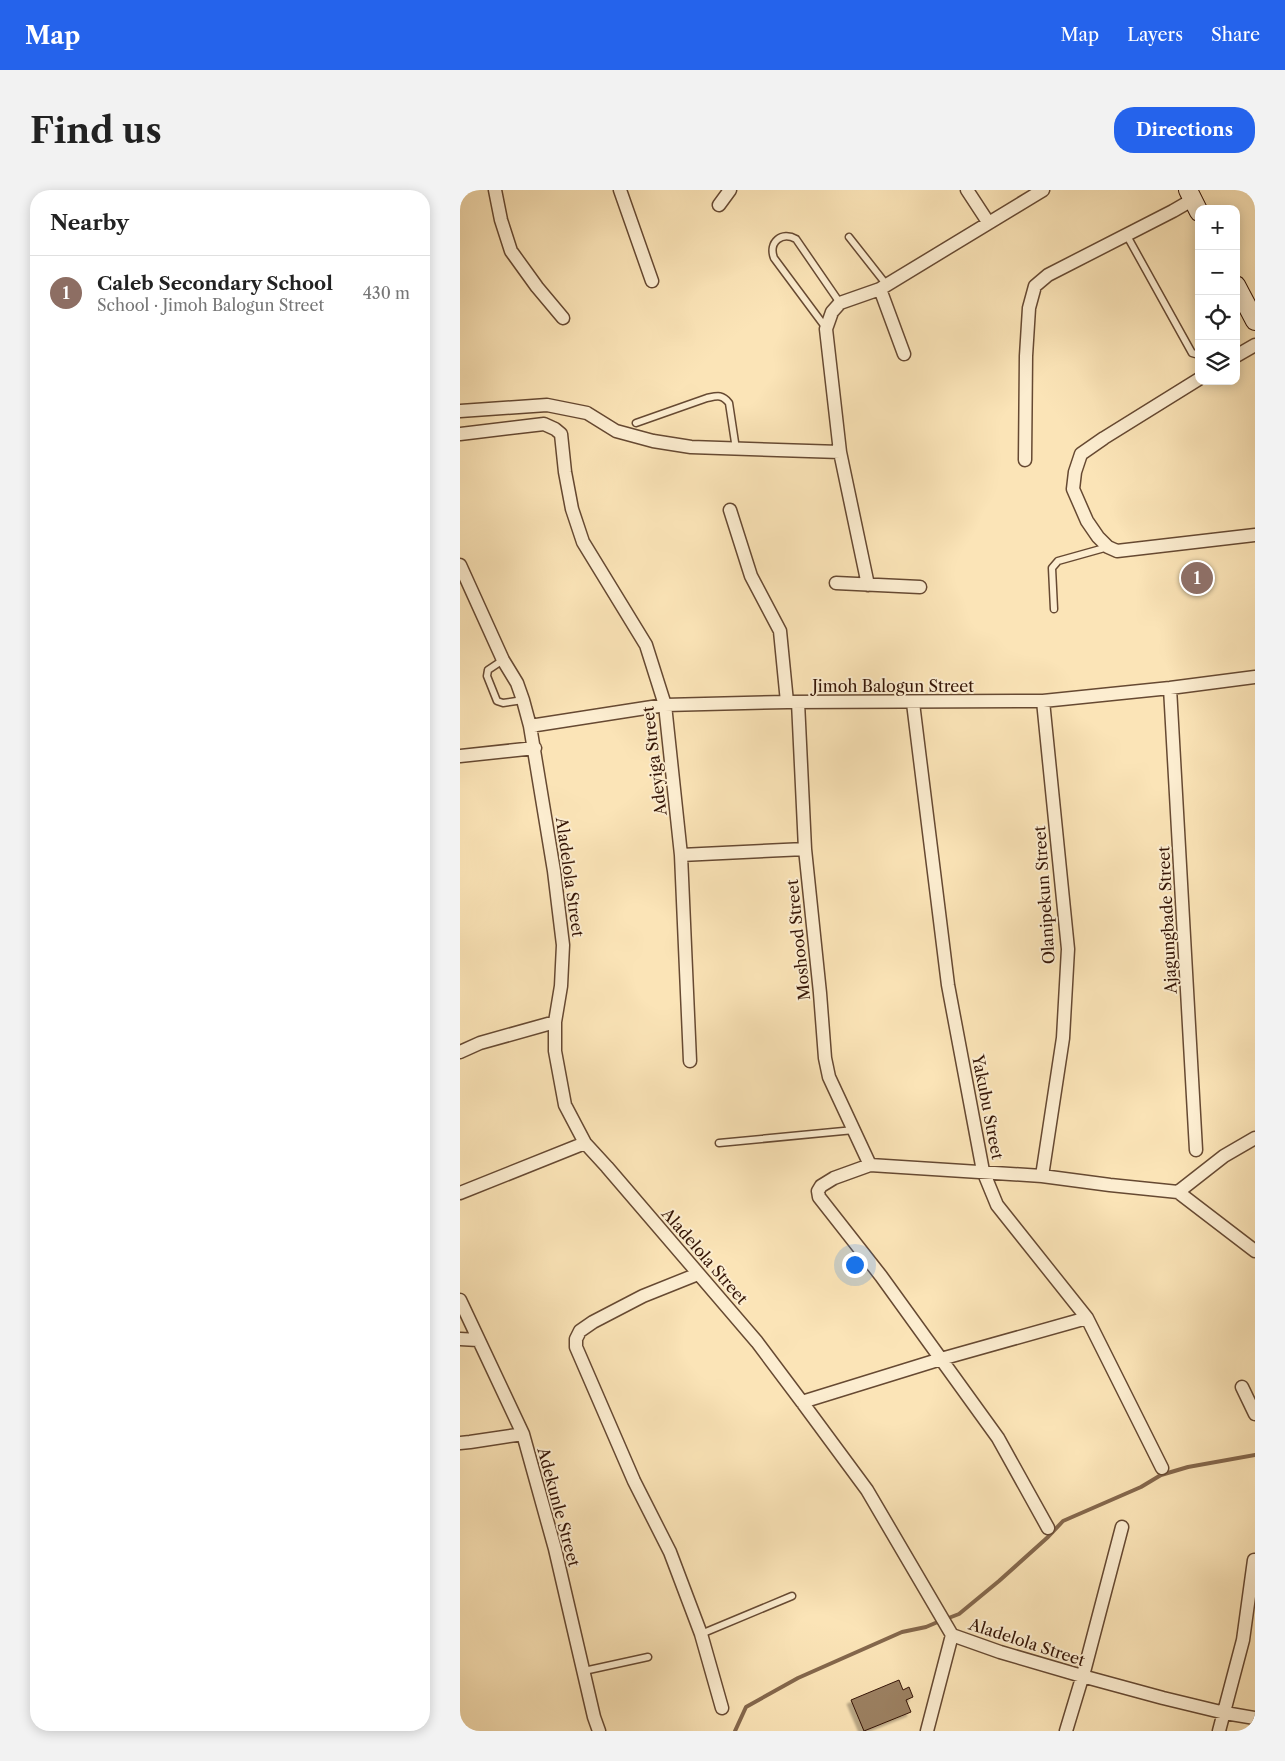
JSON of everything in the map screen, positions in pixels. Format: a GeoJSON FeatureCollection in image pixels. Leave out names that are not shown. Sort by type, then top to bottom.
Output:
{"type":"FeatureCollection","features":[{"type":"Feature","properties":{"kind":"street"},"geometry":{"type":"LineString","coordinates":[[495,190],[501,220],[511,251],[537,287],[563,318]]}},
{"type":"Feature","properties":{"kind":"street"},"geometry":{"type":"LineString","coordinates":[[620,190],[652,281]]}},
{"type":"Feature","properties":{"kind":"street"},"geometry":{"type":"LineString","coordinates":[[719,205],[730,190]]}},
{"type":"Feature","properties":{"kind":"street"},"geometry":{"type":"LineString","coordinates":[[967,190],[988,222]]}},
{"type":"Feature","properties":{"kind":"street"},"geometry":{"type":"LineString","coordinates":[[868,585],[840,452],[826,329],[832,312],[840,303],[883,286],[1043,190]]}},
{"type":"Feature","properties":{"kind":"street"},"geometry":{"type":"LineString","coordinates":[[1025,460],[1026,356],[1029,308],[1035,286],[1048,275],[1193,201]]}},
{"type":"Feature","properties":{"kind":"street"},"geometry":{"type":"LineString","coordinates":[[883,286],[904,354]]}},
{"type":"Feature","properties":{"kind":"street"},"geometry":{"type":"LineString","coordinates":[[1240,293],[1255,321]]}},
{"type":"Feature","properties":{"kind":"street"},"geometry":{"type":"LineString","coordinates":[[1240,354],[1255,345]]}},
{"type":"Feature","properties":{"kind":"street"},"geometry":{"type":"LineString","coordinates":[[1195,381],[1081,454],[1075,472],[1073,489],[1087,521],[1098,538],[1108,547],[1117,550],[1255,535]]}},
{"type":"Feature","properties":{"kind":"street"},"geometry":{"type":"LineString","coordinates":[[460,411],[547,405],[587,413],[616,431],[653,441],[691,447],[840,452]]}},
{"type":"Feature","properties":{"kind":"street","name":"Adeyiga Street"},"geometry":{"type":"LineString","coordinates":[[460,434],[544,424],[561,434],[565,472],[572,509],[583,542],[646,645],[666,705],[681,856],[690,1061]]}},
{"type":"Feature","properties":{"kind":"street","name":"Moshood Street"},"geometry":{"type":"LineString","coordinates":[[730,510],[751,576],[780,631],[792,702],[820,993],[824,1058],[829,1077],[870,1165]]}},
{"type":"Feature","properties":{"kind":"street","name":"Aladelola Street"},"geometry":{"type":"LineString","coordinates":[[460,565],[503,660],[517,683],[524,700],[535,748],[554,871],[563,945],[561,986],[555,1022],[555,1051],[565,1105],[585,1143],[608,1167],[757,1342],[802,1402],[867,1490],[951,1633],[1000,1652],[1082,1676],[1163,1698],[1255,1718]]}},
{"type":"Feature","properties":{"kind":"street"},"geometry":{"type":"LineString","coordinates":[[836,583],[920,587]]}},
{"type":"Feature","properties":{"kind":"street","name":"Jimoh Balogun Street"},"geometry":{"type":"LineString","coordinates":[[530,726],[666,705],[792,702],[1043,702],[1255,677]]}},
{"type":"Feature","properties":{"kind":"street","name":"Ajagungbade Street"},"geometry":{"type":"LineString","coordinates":[[1170,688],[1196,1150]]}},
{"type":"Feature","properties":{"kind":"street","name":"Yakubu Street"},"geometry":{"type":"LineString","coordinates":[[913,702],[948,985],[983,1171],[997,1205],[1087,1318],[1162,1468]]}},
{"type":"Feature","properties":{"kind":"street","name":"Olanipekun Street"},"geometry":{"type":"LineString","coordinates":[[1042,1176],[1063,1038],[1068,949],[1043,702]]}},
{"type":"Feature","properties":{"kind":"street"},"geometry":{"type":"LineString","coordinates":[[460,756],[535,748]]}},
{"type":"Feature","properties":{"kind":"street"},"geometry":{"type":"LineString","coordinates":[[681,856],[805,850]]}},
{"type":"Feature","properties":{"kind":"street"},"geometry":{"type":"LineString","coordinates":[[460,1052],[480,1043],[555,1022]]}},
{"type":"Feature","properties":{"kind":"street"},"geometry":{"type":"LineString","coordinates":[[1178,1192],[1224,1156],[1255,1138]]}},
{"type":"Feature","properties":{"kind":"street"},"geometry":{"type":"LineString","coordinates":[[460,1192],[585,1143]]}},
{"type":"Feature","properties":{"kind":"street"},"geometry":{"type":"LineString","coordinates":[[1048,1528],[998,1438],[880,1276],[818,1197],[818,1191],[821,1186],[834,1178],[870,1165],[1042,1176],[1178,1192],[1255,1251]]}},
{"type":"Feature","properties":{"kind":"street"},"geometry":{"type":"LineString","coordinates":[[698,1274],[643,1296],[593,1322],[580,1331],[576,1339],[576,1347],[634,1481],[670,1552],[701,1634],[722,1708]]}},
{"type":"Feature","properties":{"kind":"street","name":"Adekunle Street"},"geometry":{"type":"LineString","coordinates":[[460,1300],[523,1434],[555,1549],[594,1717],[599,1731]]}},
{"type":"Feature","properties":{"kind":"street"},"geometry":{"type":"LineString","coordinates":[[802,1402],[941,1359],[1087,1318]]}},
{"type":"Feature","properties":{"kind":"street"},"geometry":{"type":"LineString","coordinates":[[460,1338],[478,1340]]}},
{"type":"Feature","properties":{"kind":"street"},"geometry":{"type":"LineString","coordinates":[[1242,1388],[1255,1414]]}},
{"type":"Feature","properties":{"kind":"street"},"geometry":{"type":"LineString","coordinates":[[460,1442],[523,1434]]}},
{"type":"Feature","properties":{"kind":"street"},"geometry":{"type":"LineString","coordinates":[[1066,1731],[1122,1527]]}},
{"type":"Feature","properties":{"kind":"street"},"geometry":{"type":"LineString","coordinates":[[1219,1731],[1243,1640],[1254,1560]]}},
{"type":"Feature","properties":{"kind":"street"},"geometry":{"type":"LineString","coordinates":[[927,1731],[951,1633]]}},
{"type":"Feature","properties":{"kind":"lane"},"geometry":{"type":"LineString","coordinates":[[1126,234],[1192,353],[1195,354]]}},
{"type":"Feature","properties":{"kind":"lane"},"geometry":{"type":"LineString","coordinates":[[826,329],[774,258],[771,251],[773,244],[782,237],[790,235],[796,239],[840,303]]}},
{"type":"Feature","properties":{"kind":"lane"},"geometry":{"type":"LineString","coordinates":[[850,237],[883,286]]}},
{"type":"Feature","properties":{"kind":"lane"},"geometry":{"type":"LineString","coordinates":[[636,423],[718,395],[724,397],[729,403],[736,449]]}},
{"type":"Feature","properties":{"kind":"lane"},"geometry":{"type":"LineString","coordinates":[[1054,609],[1052,568],[1054,564],[1058,561],[1108,547]]}},
{"type":"Feature","properties":{"kind":"lane"},"geometry":{"type":"LineString","coordinates":[[503,660],[488,670],[487,673],[496,701],[503,703],[524,700]]}},
{"type":"Feature","properties":{"kind":"lane"},"geometry":{"type":"LineString","coordinates":[[719,1143],[855,1130]]}},
{"type":"Feature","properties":{"kind":"lane"},"geometry":{"type":"LineString","coordinates":[[701,1634],[792,1596]]}},
{"type":"Feature","properties":{"kind":"lane"},"geometry":{"type":"LineString","coordinates":[[584,1671],[648,1657]]}},
{"type":"Feature","properties":{"kind":"building"},"geometry":{"type":"Polygon","coordinates":[[[899,1680],[903,1690],[909,1687],[913,1697],[906,1700],[911,1712],[864,1731],[851,1700],[899,1680]]]}},
{"type":"Feature","properties":{"kind":"waterway"},"geometry":{"type":"LineString","coordinates":[[946,1619],[959,1614],[999,1581],[1063,1521],[1141,1487],[1161,1475],[1188,1467],[1255,1455]]}},
{"type":"Feature","properties":{"kind":"waterway"},"geometry":{"type":"LineString","coordinates":[[735,1731],[746,1707],[798,1678],[902,1632],[926,1627],[940,1621]]}},
{"type":"Feature","properties":{"kind":"place","name":"Caleb Secondary School"},"geometry":{"type":"Point","coordinates":[1197,578]}}]}
